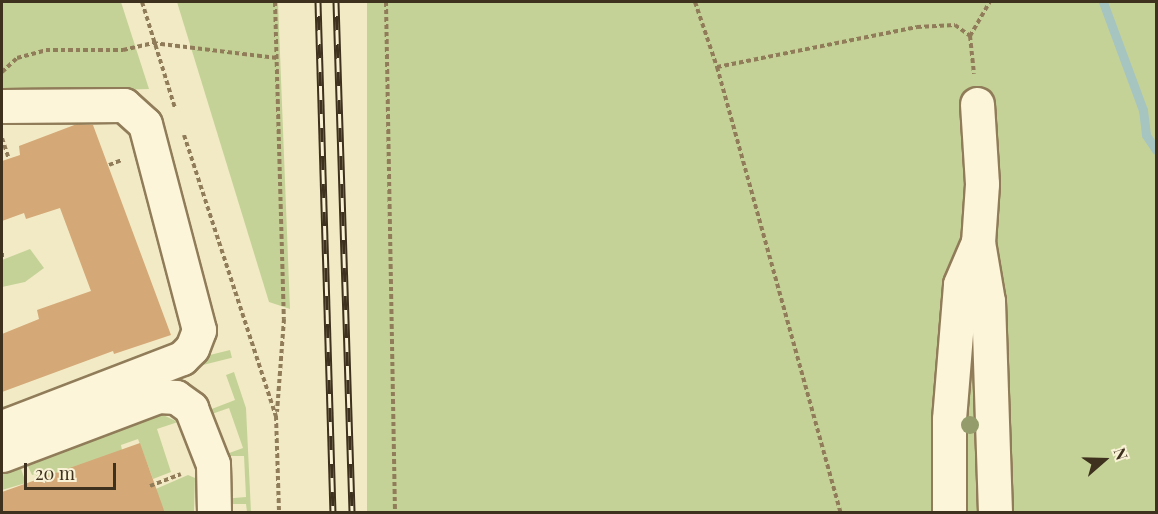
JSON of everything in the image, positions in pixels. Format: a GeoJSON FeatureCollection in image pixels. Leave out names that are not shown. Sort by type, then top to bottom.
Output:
{"type":"FeatureCollection","features":[{"type":"Feature","properties":{"kind":"street"},"geometry":{"type":"LineString","coordinates":[[2,106],[98,103],[124,105],[145,124],[199,330],[192,348],[182,357],[2,427]]}},
{"type":"Feature","properties":{"kind":"street"},"geometry":{"type":"LineString","coordinates":[[977,104],[982,184],[978,242],[988,301],[994,513]]}},
{"type":"Feature","properties":{"kind":"street"},"geometry":{"type":"LineString","coordinates":[[949,513],[949,419],[960,284],[978,242]]}},
{"type":"Feature","properties":{"kind":"street"},"geometry":{"type":"LineString","coordinates":[[2,455],[158,396],[176,397],[191,408],[213,464],[214,513]]}},
{"type":"Feature","properties":{"kind":"path"},"geometry":{"type":"LineString","coordinates":[[142,2],[176,111]]}},
{"type":"Feature","properties":{"kind":"path"},"geometry":{"type":"LineString","coordinates":[[275,2],[284,319],[276,416],[279,513]]}},
{"type":"Feature","properties":{"kind":"path"},"geometry":{"type":"LineString","coordinates":[[387,2],[395,513]]}},
{"type":"Feature","properties":{"kind":"path"},"geometry":{"type":"LineString","coordinates":[[694,2],[717,67],[840,513]]}},
{"type":"Feature","properties":{"kind":"path"},"geometry":{"type":"LineString","coordinates":[[977,104],[970,36],[990,2]]}},
{"type":"Feature","properties":{"kind":"path"},"geometry":{"type":"LineString","coordinates":[[717,67],[917,27],[955,25],[970,36]]}},
{"type":"Feature","properties":{"kind":"path"},"geometry":{"type":"LineString","coordinates":[[2,72],[17,58],[46,50],[123,50],[153,43],[277,58]]}},
{"type":"Feature","properties":{"kind":"path"},"geometry":{"type":"LineString","coordinates":[[183,133],[276,416]]}},
{"type":"Feature","properties":{"kind":"path"},"geometry":{"type":"LineString","coordinates":[[2,138],[9,159]]}},
{"type":"Feature","properties":{"kind":"path"},"geometry":{"type":"LineString","coordinates":[[150,486],[189,471]]}},
{"type":"Feature","properties":{"kind":"green space"},"geometry":{"type":"Polygon","coordinates":[[[2,2],[121,2],[149,89],[2,93],[2,2]]]}},
{"type":"Feature","properties":{"kind":"green space"},"geometry":{"type":"Polygon","coordinates":[[[177,2],[278,2],[290,309],[269,302],[177,2]]]}},
{"type":"Feature","properties":{"kind":"green space"},"geometry":{"type":"Polygon","coordinates":[[[367,2],[1156,2],[1156,512],[367,512],[367,2]]]}},
{"type":"Feature","properties":{"kind":"green space"},"geometry":{"type":"Polygon","coordinates":[[[30,249],[44,268],[25,282],[2,287],[2,260],[30,249]]]}},
{"type":"Feature","properties":{"kind":"green space"},"geometry":{"type":"Polygon","coordinates":[[[230,350],[232,358],[2,415],[2,407],[230,350]]]}},
{"type":"Feature","properties":{"kind":"green space"},"geometry":{"type":"Polygon","coordinates":[[[234,372],[246,408],[251,512],[247,512],[246,504],[223,504],[222,499],[246,497],[244,456],[221,456],[243,448],[229,408],[206,416],[204,412],[235,400],[226,375],[234,372]]]}},
{"type":"Feature","properties":{"kind":"green space"},"geometry":{"type":"Polygon","coordinates":[[[161,414],[178,422],[157,429],[171,472],[153,479],[138,439],[121,445],[122,450],[41,481],[35,474],[32,475],[27,464],[161,414]]]}},
{"type":"Feature","properties":{"kind":"green space"},"geometry":{"type":"Polygon","coordinates":[[[20,466],[26,483],[2,490],[2,473],[20,466]]]}},
{"type":"Feature","properties":{"kind":"green space"},"geometry":{"type":"Polygon","coordinates":[[[188,475],[195,478],[194,511],[165,512],[151,491],[188,475]]]}},
{"type":"Feature","properties":{"kind":"building"},"geometry":{"type":"Polygon","coordinates":[[[77,124],[93,125],[171,335],[114,354],[113,351],[2,392],[2,334],[39,319],[37,310],[91,291],[60,208],[26,219],[24,213],[2,221],[2,161],[20,155],[19,146],[77,124]]]}},
{"type":"Feature","properties":{"kind":"building"},"geometry":{"type":"Polygon","coordinates":[[[140,443],[165,513],[2,513],[2,492],[140,443]]]}},
{"type":"Feature","properties":{"kind":"waterway"},"geometry":{"type":"LineString","coordinates":[[1103,2],[1143,110],[1146,135],[1156,150]]}},
{"type":"Feature","properties":{"kind":"railway"},"geometry":{"type":"LineString","coordinates":[[318,2],[333,512]]}},
{"type":"Feature","properties":{"kind":"railway"},"geometry":{"type":"LineString","coordinates":[[336,2],[352,512]]}}]}
